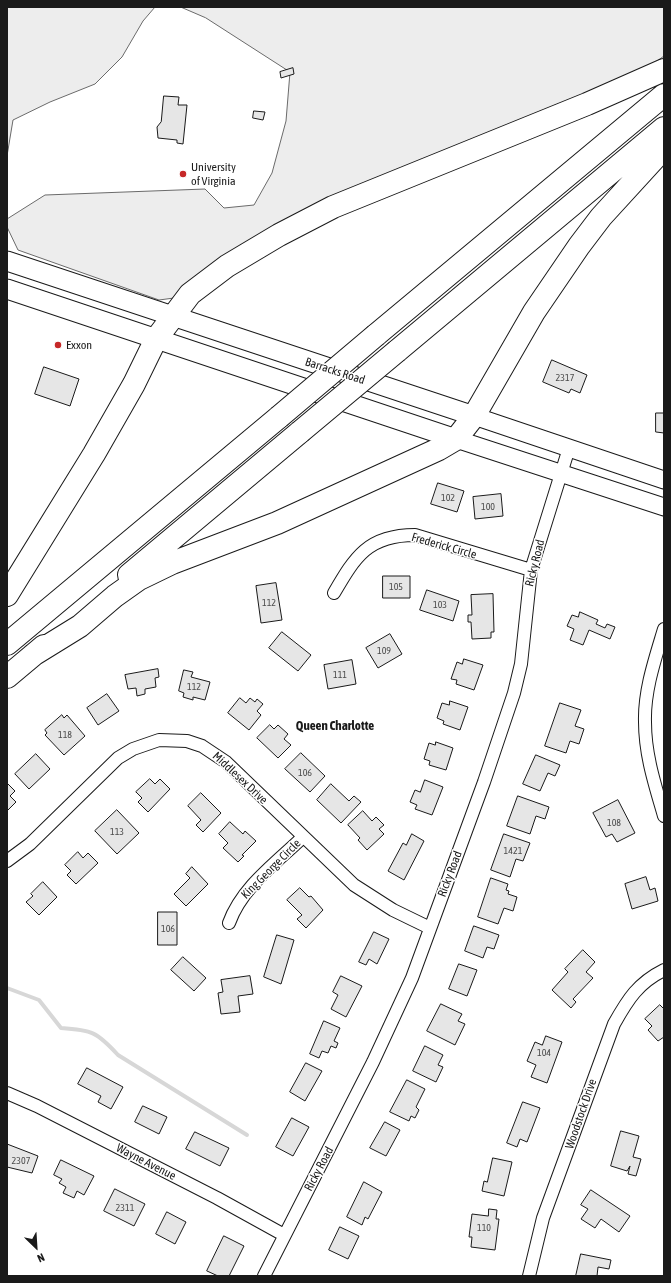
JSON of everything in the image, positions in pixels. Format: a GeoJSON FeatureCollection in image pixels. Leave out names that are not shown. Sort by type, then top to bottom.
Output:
{"type":"FeatureCollection","features":[{"type":"Feature","properties":{"kind":"highway"},"geometry":{"type":"LineString","coordinates":[[7,595],[94,454],[134,384],[156,339],[171,317],[190,294],[227,266],[279,235],[333,207],[587,104],[664,70]]}},
{"type":"Feature","properties":{"kind":"highway"},"geometry":{"type":"LineString","coordinates":[[7,644],[664,95]]}},
{"type":"Feature","properties":{"kind":"highway"},"geometry":{"type":"LineString","coordinates":[[7,677],[664,128]]}},
{"type":"Feature","properties":{"kind":"highway"},"geometry":{"type":"LineString","coordinates":[[33,655],[80,626],[115,596],[146,576],[183,558],[277,523],[323,503],[439,449],[456,439],[474,416],[503,363],[556,278],[601,217],[664,148]]}},
{"type":"Feature","properties":{"kind":"main road","name":"Barracks Road"},"geometry":{"type":"LineString","coordinates":[[7,261],[171,317],[664,480]]}},
{"type":"Feature","properties":{"kind":"main road"},"geometry":{"type":"LineString","coordinates":[[7,289],[664,507]]}},
{"type":"Feature","properties":{"kind":"street","name":"Ricky Road"},"geometry":{"type":"LineString","coordinates":[[264,1276],[334,1141],[390,1027],[412,978],[484,782],[514,693],[520,664],[531,570],[569,448]]}},
{"type":"Feature","properties":{"kind":"street","name":"Frederick Circle"},"geometry":{"type":"LineString","coordinates":[[334,593],[353,561],[361,553],[385,539],[403,535],[415,535],[531,570]]}},
{"type":"Feature","properties":{"kind":"street"},"geometry":{"type":"LineString","coordinates":[[664,629],[653,665],[646,704],[645,722],[647,753],[664,816]]}},
{"type":"Feature","properties":{"kind":"street","name":"Middlesex Drive"},"geometry":{"type":"LineString","coordinates":[[7,861],[30,844],[118,758],[133,749],[159,740],[187,741],[202,746],[216,754],[354,885],[375,900],[430,928]]}},
{"type":"Feature","properties":{"kind":"street","name":"King George Circle"},"geometry":{"type":"LineString","coordinates":[[229,923],[239,901],[248,890],[303,837]]}},
{"type":"Feature","properties":{"kind":"street","name":"Woodstock Drive"},"geometry":{"type":"LineString","coordinates":[[529,1276],[534,1249],[543,1218],[614,1024],[627,1000],[639,986],[664,970]]}},
{"type":"Feature","properties":{"kind":"street","name":"Wayne Avenue"},"geometry":{"type":"LineString","coordinates":[[7,1093],[37,1106],[217,1198],[284,1235]]}},
{"type":"Feature","properties":{"kind":"shaded area"},"geometry":{"type":"Polygon","coordinates":[[[7,7],[155,7],[143,21],[122,57],[95,84],[50,102],[13,120],[7,156],[7,7]]]}},
{"type":"Feature","properties":{"kind":"shaded area"},"geometry":{"type":"Polygon","coordinates":[[[181,7],[664,7],[664,56],[636,76],[520,124],[174,298],[159,300],[18,250],[7,227],[7,219],[45,195],[205,189],[224,208],[254,205],[272,173],[286,121],[290,72],[206,18],[181,7]]]}},
{"type":"Feature","properties":{"kind":"building"},"geometry":{"type":"Polygon","coordinates":[[[293,68],[294,74],[281,78],[280,72],[293,68]]]}},
{"type":"Feature","properties":{"kind":"building"},"geometry":{"type":"Polygon","coordinates":[[[164,96],[179,97],[178,105],[187,105],[183,144],[177,143],[177,140],[158,138],[157,127],[161,122],[164,96]]]}},
{"type":"Feature","properties":{"kind":"building"},"geometry":{"type":"Polygon","coordinates":[[[254,111],[265,112],[263,120],[253,118],[254,111]]]}},
{"type":"Feature","properties":{"kind":"building"},"geometry":{"type":"Polygon","coordinates":[[[552,360],[587,375],[580,393],[571,389],[569,393],[543,382],[552,360]]]}},
{"type":"Feature","properties":{"kind":"building"},"geometry":{"type":"Polygon","coordinates":[[[44,367],[79,379],[70,406],[35,394],[44,367]]]}},
{"type":"Feature","properties":{"kind":"building"},"geometry":{"type":"Polygon","coordinates":[[[656,413],[664,413],[664,433],[656,432],[656,413]]]}},
{"type":"Feature","properties":{"kind":"building"},"geometry":{"type":"Polygon","coordinates":[[[438,483],[464,491],[457,512],[431,504],[438,483]]]}},
{"type":"Feature","properties":{"kind":"building"},"geometry":{"type":"Polygon","coordinates":[[[501,494],[503,516],[475,519],[473,497],[501,494]]]}},
{"type":"Feature","properties":{"kind":"building"},"geometry":{"type":"Polygon","coordinates":[[[383,576],[410,576],[410,598],[383,598],[383,576]]]}},
{"type":"Feature","properties":{"kind":"building"},"geometry":{"type":"Polygon","coordinates":[[[276,583],[282,620],[261,623],[256,586],[276,583]]]}},
{"type":"Feature","properties":{"kind":"building"},"geometry":{"type":"Polygon","coordinates":[[[427,590],[459,601],[453,621],[420,610],[427,590]]]}},
{"type":"Feature","properties":{"kind":"building"},"geometry":{"type":"Polygon","coordinates":[[[493,594],[494,632],[491,632],[491,638],[472,639],[471,622],[468,622],[468,615],[472,615],[471,595],[493,594]]]}},
{"type":"Feature","properties":{"kind":"building"},"geometry":{"type":"Polygon","coordinates":[[[580,612],[598,620],[596,624],[605,628],[607,624],[615,627],[610,639],[589,630],[583,645],[570,640],[574,629],[567,626],[572,615],[578,617],[580,612]]]}},
{"type":"Feature","properties":{"kind":"building"},"geometry":{"type":"Polygon","coordinates":[[[282,632],[311,655],[298,671],[269,648],[282,632]]]}},
{"type":"Feature","properties":{"kind":"building"},"geometry":{"type":"Polygon","coordinates":[[[390,634],[402,654],[378,668],[366,648],[390,634]]]}},
{"type":"Feature","properties":{"kind":"building"},"geometry":{"type":"Polygon","coordinates":[[[464,659],[483,665],[474,690],[456,684],[457,680],[451,679],[457,662],[462,664],[464,659]]]}},
{"type":"Feature","properties":{"kind":"building"},"geometry":{"type":"Polygon","coordinates":[[[352,660],[356,684],[328,689],[324,665],[352,660]]]}},
{"type":"Feature","properties":{"kind":"building"},"geometry":{"type":"Polygon","coordinates":[[[158,669],[159,677],[155,678],[156,687],[145,689],[145,694],[137,696],[136,688],[128,689],[125,675],[158,669]]]}},
{"type":"Feature","properties":{"kind":"building"},"geometry":{"type":"Polygon","coordinates":[[[184,670],[193,672],[191,677],[210,682],[205,700],[193,697],[193,700],[183,697],[184,693],[179,691],[184,670]]]}},
{"type":"Feature","properties":{"kind":"building"},"geometry":{"type":"Polygon","coordinates":[[[107,694],[119,711],[98,725],[87,708],[107,694]]]}},
{"type":"Feature","properties":{"kind":"building"},"geometry":{"type":"Polygon","coordinates":[[[240,698],[246,703],[250,698],[255,702],[257,699],[263,704],[257,711],[261,715],[249,730],[228,713],[240,698]]]}},
{"type":"Feature","properties":{"kind":"building"},"geometry":{"type":"Polygon","coordinates":[[[450,701],[468,707],[460,730],[443,724],[444,721],[437,718],[442,703],[449,705],[450,701]]]}},
{"type":"Feature","properties":{"kind":"building"},"geometry":{"type":"Polygon","coordinates":[[[560,703],[581,710],[575,726],[584,729],[579,744],[570,741],[566,753],[545,746],[560,703]]]}},
{"type":"Feature","properties":{"kind":"building"},"geometry":{"type":"Polygon","coordinates":[[[62,715],[64,718],[67,715],[85,736],[64,755],[45,735],[47,733],[45,730],[62,715]]]}},
{"type":"Feature","properties":{"kind":"building"},"geometry":{"type":"Polygon","coordinates":[[[270,725],[274,729],[278,725],[288,734],[284,739],[291,745],[278,758],[257,738],[270,725]]]}},
{"type":"Feature","properties":{"kind":"building"},"geometry":{"type":"Polygon","coordinates":[[[436,742],[453,748],[446,770],[429,765],[430,761],[424,759],[429,743],[435,745],[436,742]]]}},
{"type":"Feature","properties":{"kind":"building"},"geometry":{"type":"Polygon","coordinates":[[[301,753],[325,776],[310,792],[285,769],[301,753]]]}},
{"type":"Feature","properties":{"kind":"building"},"geometry":{"type":"Polygon","coordinates":[[[36,754],[50,769],[29,789],[15,774],[36,754]]]}},
{"type":"Feature","properties":{"kind":"building"},"geometry":{"type":"Polygon","coordinates":[[[536,755],[560,765],[555,776],[548,773],[540,791],[523,784],[536,755]]]}},
{"type":"Feature","properties":{"kind":"building"},"geometry":{"type":"Polygon","coordinates":[[[150,779],[155,784],[160,779],[170,789],[148,812],[138,802],[142,798],[136,792],[150,779]]]}},
{"type":"Feature","properties":{"kind":"building"},"geometry":{"type":"Polygon","coordinates":[[[425,780],[443,787],[432,815],[415,809],[417,805],[410,802],[415,790],[420,792],[425,780]]]}},
{"type":"Feature","properties":{"kind":"building"},"geometry":{"type":"Polygon","coordinates":[[[7,783],[15,791],[10,796],[16,802],[7,811],[7,783]]]}},
{"type":"Feature","properties":{"kind":"building"},"geometry":{"type":"Polygon","coordinates":[[[331,784],[349,801],[354,796],[361,802],[341,823],[317,800],[331,784]]]}},
{"type":"Feature","properties":{"kind":"building"},"geometry":{"type":"Polygon","coordinates":[[[201,793],[221,813],[203,832],[196,825],[201,820],[188,806],[201,793]]]}},
{"type":"Feature","properties":{"kind":"building"},"geometry":{"type":"Polygon","coordinates":[[[518,796],[549,807],[545,819],[536,816],[530,834],[507,826],[518,796]]]}},
{"type":"Feature","properties":{"kind":"building"},"geometry":{"type":"Polygon","coordinates":[[[618,800],[635,833],[617,842],[612,834],[606,837],[593,813],[618,800]]]}},
{"type":"Feature","properties":{"kind":"building"},"geometry":{"type":"Polygon","coordinates":[[[117,810],[139,833],[117,854],[95,831],[117,810]]]}},
{"type":"Feature","properties":{"kind":"building"},"geometry":{"type":"Polygon","coordinates":[[[363,811],[372,821],[376,817],[384,825],[379,829],[384,834],[367,850],[358,840],[360,838],[348,825],[363,811]]]}},
{"type":"Feature","properties":{"kind":"building"},"geometry":{"type":"Polygon","coordinates":[[[230,822],[243,834],[245,831],[256,841],[242,855],[244,856],[238,862],[223,848],[228,843],[219,834],[230,822]]]}},
{"type":"Feature","properties":{"kind":"building"},"geometry":{"type":"Polygon","coordinates":[[[412,834],[424,841],[404,880],[388,871],[403,843],[406,845],[412,834]]]}},
{"type":"Feature","properties":{"kind":"building"},"geometry":{"type":"Polygon","coordinates":[[[504,834],[530,843],[523,861],[516,859],[510,877],[491,870],[504,834]]]}},
{"type":"Feature","properties":{"kind":"building"},"geometry":{"type":"Polygon","coordinates":[[[78,852],[83,858],[88,853],[98,863],[76,884],[67,875],[71,871],[65,865],[78,852]]]}},
{"type":"Feature","properties":{"kind":"building"},"geometry":{"type":"Polygon","coordinates":[[[192,867],[208,884],[186,906],[174,894],[190,878],[186,874],[192,867]]]}},
{"type":"Feature","properties":{"kind":"building"},"geometry":{"type":"Polygon","coordinates":[[[646,877],[650,890],[655,888],[658,901],[632,909],[625,884],[646,877]]]}},
{"type":"Feature","properties":{"kind":"building"},"geometry":{"type":"Polygon","coordinates":[[[491,878],[508,884],[506,890],[509,891],[508,894],[517,897],[513,911],[504,908],[498,924],[478,917],[491,878]]]}},
{"type":"Feature","properties":{"kind":"building"},"geometry":{"type":"Polygon","coordinates":[[[43,882],[57,897],[39,915],[26,902],[33,896],[31,894],[43,882]]]}},
{"type":"Feature","properties":{"kind":"building"},"geometry":{"type":"Polygon","coordinates":[[[300,888],[309,897],[311,896],[323,910],[306,928],[297,919],[302,915],[287,900],[300,888]]]}},
{"type":"Feature","properties":{"kind":"building"},"geometry":{"type":"Polygon","coordinates":[[[158,912],[177,912],[177,945],[158,945],[158,912]]]}},
{"type":"Feature","properties":{"kind":"building"},"geometry":{"type":"Polygon","coordinates":[[[474,926],[499,935],[494,949],[487,947],[483,958],[465,951],[474,926]]]}},
{"type":"Feature","properties":{"kind":"building"},"geometry":{"type":"Polygon","coordinates":[[[374,932],[389,939],[377,964],[369,959],[366,965],[359,962],[374,932]]]}},
{"type":"Feature","properties":{"kind":"building"},"geometry":{"type":"Polygon","coordinates":[[[277,935],[294,940],[281,984],[264,977],[277,935]]]}},
{"type":"Feature","properties":{"kind":"building"},"geometry":{"type":"Polygon","coordinates":[[[583,950],[595,962],[586,972],[593,978],[573,999],[576,1002],[571,1008],[552,990],[568,972],[565,969],[583,950]]]}},
{"type":"Feature","properties":{"kind":"building"},"geometry":{"type":"Polygon","coordinates":[[[183,957],[206,978],[194,991],[171,970],[183,957]]]}},
{"type":"Feature","properties":{"kind":"building"},"geometry":{"type":"Polygon","coordinates":[[[459,964],[477,970],[467,996],[449,989],[459,964]]]}},
{"type":"Feature","properties":{"kind":"building"},"geometry":{"type":"Polygon","coordinates":[[[250,976],[253,994],[238,996],[240,1012],[221,1014],[218,993],[223,992],[221,980],[250,976]]]}},
{"type":"Feature","properties":{"kind":"building"},"geometry":{"type":"Polygon","coordinates":[[[341,976],[362,986],[346,1017],[331,1009],[338,995],[333,992],[341,976]]]}},
{"type":"Feature","properties":{"kind":"building"},"geometry":{"type":"Polygon","coordinates":[[[441,1004],[462,1014],[458,1021],[465,1024],[455,1045],[427,1031],[441,1004]]]}},
{"type":"Feature","properties":{"kind":"building"},"geometry":{"type":"Polygon","coordinates":[[[660,1005],[664,1009],[664,1037],[658,1041],[648,1030],[652,1026],[645,1019],[660,1005]]]}},
{"type":"Feature","properties":{"kind":"building"},"geometry":{"type":"Polygon","coordinates":[[[324,1021],[340,1028],[334,1041],[338,1043],[336,1048],[331,1046],[328,1053],[322,1051],[319,1058],[310,1054],[324,1021]]]}},
{"type":"Feature","properties":{"kind":"building"},"geometry":{"type":"Polygon","coordinates":[[[546,1036],[562,1042],[547,1083],[531,1077],[536,1065],[527,1061],[535,1042],[542,1045],[546,1036]]]}},
{"type":"Feature","properties":{"kind":"building"},"geometry":{"type":"Polygon","coordinates":[[[425,1046],[443,1055],[438,1065],[443,1067],[436,1082],[413,1071],[425,1046]]]}},
{"type":"Feature","properties":{"kind":"building"},"geometry":{"type":"Polygon","coordinates":[[[306,1063],[322,1071],[305,1101],[290,1092],[306,1063]]]}},
{"type":"Feature","properties":{"kind":"building"},"geometry":{"type":"Polygon","coordinates":[[[87,1068],[123,1087],[111,1109],[98,1102],[101,1096],[78,1084],[87,1068]]]}},
{"type":"Feature","properties":{"kind":"building"},"geometry":{"type":"Polygon","coordinates":[[[407,1080],[425,1089],[416,1107],[419,1110],[415,1118],[411,1116],[409,1121],[390,1112],[407,1080]]]}},
{"type":"Feature","properties":{"kind":"building"},"geometry":{"type":"Polygon","coordinates":[[[523,1102],[540,1108],[527,1142],[520,1139],[517,1147],[507,1143],[523,1102]]]}},
{"type":"Feature","properties":{"kind":"building"},"geometry":{"type":"Polygon","coordinates":[[[143,1106],[167,1117],[159,1134],[135,1122],[143,1106]]]}},
{"type":"Feature","properties":{"kind":"building"},"geometry":{"type":"Polygon","coordinates":[[[292,1118],[309,1127],[293,1156],[276,1147],[292,1118]]]}},
{"type":"Feature","properties":{"kind":"building"},"geometry":{"type":"Polygon","coordinates":[[[385,1122],[400,1130],[386,1156],[370,1148],[385,1122]]]}},
{"type":"Feature","properties":{"kind":"building"},"geometry":{"type":"Polygon","coordinates":[[[621,1131],[639,1136],[633,1157],[641,1159],[636,1176],[628,1174],[630,1166],[627,1171],[611,1166],[621,1131]]]}},
{"type":"Feature","properties":{"kind":"building"},"geometry":{"type":"Polygon","coordinates":[[[195,1132],[229,1148],[220,1166],[186,1149],[195,1132]]]}},
{"type":"Feature","properties":{"kind":"building"},"geometry":{"type":"Polygon","coordinates":[[[7,1144],[38,1156],[32,1173],[7,1167],[7,1144]]]}},
{"type":"Feature","properties":{"kind":"building"},"geometry":{"type":"Polygon","coordinates":[[[493,1158],[512,1162],[504,1196],[482,1191],[484,1181],[487,1182],[493,1158]]]}},
{"type":"Feature","properties":{"kind":"building"},"geometry":{"type":"Polygon","coordinates":[[[61,1160],[94,1176],[84,1195],[77,1191],[74,1198],[63,1193],[66,1187],[59,1183],[62,1179],[54,1175],[61,1160]]]}},
{"type":"Feature","properties":{"kind":"building"},"geometry":{"type":"Polygon","coordinates":[[[364,1182],[382,1192],[368,1219],[365,1217],[362,1225],[347,1217],[364,1182]]]}},
{"type":"Feature","properties":{"kind":"building"},"geometry":{"type":"Polygon","coordinates":[[[115,1189],[145,1204],[134,1226],[104,1211],[115,1189]]]}},
{"type":"Feature","properties":{"kind":"building"},"geometry":{"type":"Polygon","coordinates":[[[591,1190],[630,1216],[619,1232],[601,1219],[595,1228],[581,1219],[588,1209],[581,1205],[591,1190]]]}},
{"type":"Feature","properties":{"kind":"building"},"geometry":{"type":"Polygon","coordinates":[[[489,1209],[497,1210],[496,1219],[499,1219],[495,1250],[471,1247],[472,1237],[469,1237],[472,1214],[488,1216],[489,1209]]]}},
{"type":"Feature","properties":{"kind":"building"},"geometry":{"type":"Polygon","coordinates":[[[167,1212],[186,1222],[175,1244],[156,1234],[167,1212]]]}},
{"type":"Feature","properties":{"kind":"building"},"geometry":{"type":"Polygon","coordinates":[[[340,1227],[359,1236],[348,1259],[329,1250],[340,1227]]]}},
{"type":"Feature","properties":{"kind":"building"},"geometry":{"type":"Polygon","coordinates":[[[224,1236],[244,1246],[229,1276],[218,1276],[207,1271],[224,1236]]]}},
{"type":"Feature","properties":{"kind":"building"},"geometry":{"type":"Polygon","coordinates":[[[581,1254],[611,1260],[609,1269],[598,1267],[597,1276],[576,1276],[581,1254]]]}},
{"type":"Feature","properties":{"kind":"waterway"},"geometry":{"type":"LineString","coordinates":[[7,988],[39,1000],[61,1028],[87,1031],[99,1037],[105,1041],[118,1055],[247,1135]]}},
{"type":"Feature","properties":{"kind":"place","name":"University of Virginia"},"geometry":{"type":"Point","coordinates":[183,174]}},
{"type":"Feature","properties":{"kind":"place","name":"Exxon"},"geometry":{"type":"Point","coordinates":[58,345]}},
{"type":"Feature","properties":{"kind":"district","name":"Queen Charlotte"},"geometry":{"type":"Point","coordinates":[335,726]}}]}
